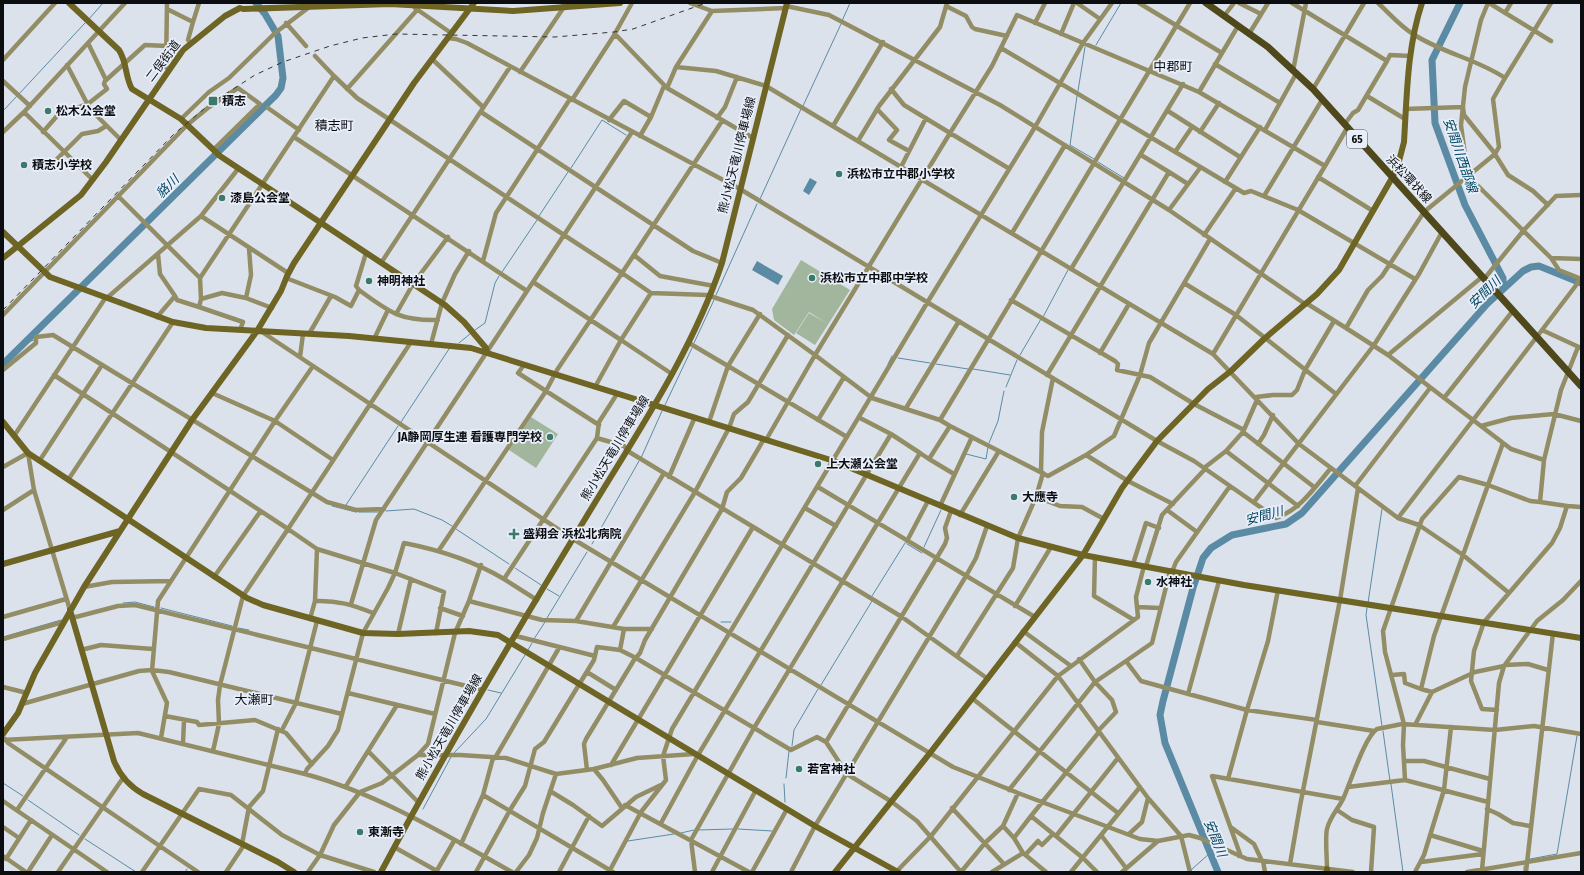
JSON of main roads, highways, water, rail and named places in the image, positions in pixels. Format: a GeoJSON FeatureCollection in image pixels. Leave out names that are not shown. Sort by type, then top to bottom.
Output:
{"type":"FeatureCollection","features":[{"type":"Feature","properties":{"kind":"main road","name":"浜松環状線"},"geometry":{"type":"LineString","coordinates":[[1208,4],[1268,47],[1313,89],[1512,312],[1581,386]]}},
{"type":"Feature","properties":{"kind":"water"},"geometry":{"type":"Polygon","coordinates":[[[810,178],[817,182],[809,195],[803,191],[810,178]]]}},
{"type":"Feature","properties":{"kind":"water"},"geometry":{"type":"Polygon","coordinates":[[[757,261],[783,276],[778,285],[752,270],[757,261]]]}},
{"type":"Feature","properties":{"kind":"waterway"},"geometry":{"type":"LineString","coordinates":[[89,19],[103,3]]}},
{"type":"Feature","properties":{"kind":"waterway","name":"貉川"},"geometry":{"type":"LineString","coordinates":[[3,364],[276,95],[281,88],[283,78],[278,36],[265,14],[256,3]]}},
{"type":"Feature","properties":{"kind":"waterway"},"geometry":{"type":"LineString","coordinates":[[842,21],[850,3]]}},
{"type":"Feature","properties":{"kind":"waterway"},"geometry":{"type":"LineString","coordinates":[[1096,45],[1121,3]]}},
{"type":"Feature","properties":{"kind":"waterway","name":"安間川西部線"},"geometry":{"type":"LineString","coordinates":[[1460,3],[1432,60],[1435,123],[1465,205],[1503,278],[1503,288]]}},
{"type":"Feature","properties":{"kind":"waterway"},"geometry":{"type":"LineString","coordinates":[[19,94],[85,23]]}},
{"type":"Feature","properties":{"kind":"waterway"},"geometry":{"type":"LineString","coordinates":[[803,106],[841,24]]}},
{"type":"Feature","properties":{"kind":"waterway"},"geometry":{"type":"LineString","coordinates":[[1078,91],[1085,47]]}},
{"type":"Feature","properties":{"kind":"waterway"},"geometry":{"type":"LineString","coordinates":[[3,111],[17,96]]}},
{"type":"Feature","properties":{"kind":"waterway"},"geometry":{"type":"LineString","coordinates":[[1077,96],[1070,145],[1094,159]]}},
{"type":"Feature","properties":{"kind":"waterway"},"geometry":{"type":"LineString","coordinates":[[760,199],[801,109]]}},
{"type":"Feature","properties":{"kind":"waterway"},"geometry":{"type":"LineString","coordinates":[[571,168],[602,120],[626,135]]}},
{"type":"Feature","properties":{"kind":"waterway"},"geometry":{"type":"LineString","coordinates":[[1098,162],[1124,178]]}},
{"type":"Feature","properties":{"kind":"waterway"},"geometry":{"type":"LineString","coordinates":[[539,216],[568,172]]}},
{"type":"Feature","properties":{"kind":"waterway"},"geometry":{"type":"LineString","coordinates":[[716,295],[757,204]]}},
{"type":"Feature","properties":{"kind":"waterway"},"geometry":{"type":"LineString","coordinates":[[502,272],[537,220]]}},
{"type":"Feature","properties":{"kind":"waterway","name":"安間川"},"geometry":{"type":"LineString","coordinates":[[1218,872],[1165,743],[1160,715],[1193,588],[1203,558],[1211,548],[1232,535],[1286,524],[1302,513],[1487,304],[1523,271],[1531,267],[1539,266],[1581,283]]}},
{"type":"Feature","properties":{"kind":"waterway"},"geometry":{"type":"LineString","coordinates":[[1043,317],[1068,270]]}},
{"type":"Feature","properties":{"kind":"waterway"},"geometry":{"type":"LineString","coordinates":[[475,330],[485,323],[495,283],[499,276]]}},
{"type":"Feature","properties":{"kind":"waterway"},"geometry":{"type":"LineString","coordinates":[[694,343],[714,300]]}},
{"type":"Feature","properties":{"kind":"waterway"},"geometry":{"type":"LineString","coordinates":[[1020,355],[1041,319]]}},
{"type":"Feature","properties":{"kind":"waterway"},"geometry":{"type":"LineString","coordinates":[[459,343],[470,334]]}},
{"type":"Feature","properties":{"kind":"waterway","name":"貉川"},"geometry":{"type":"LineString","coordinates":[[24,344],[34,340]]}},
{"type":"Feature","properties":{"kind":"waterway"},"geometry":{"type":"LineString","coordinates":[[665,405],[692,348]]}},
{"type":"Feature","properties":{"kind":"waterway"},"geometry":{"type":"LineString","coordinates":[[401,422],[449,349]]}},
{"type":"Feature","properties":{"kind":"waterway"},"geometry":{"type":"LineString","coordinates":[[888,364],[892,356]]}},
{"type":"Feature","properties":{"kind":"waterway"},"geometry":{"type":"LineString","coordinates":[[898,358],[930,363]]}},
{"type":"Feature","properties":{"kind":"waterway"},"geometry":{"type":"LineString","coordinates":[[1006,387],[1017,360]]}},
{"type":"Feature","properties":{"kind":"waterway"},"geometry":{"type":"LineString","coordinates":[[936,364],[968,369]]}},
{"type":"Feature","properties":{"kind":"waterway"},"geometry":{"type":"LineString","coordinates":[[973,369],[1010,375]]}},
{"type":"Feature","properties":{"kind":"waterway"},"geometry":{"type":"LineString","coordinates":[[989,443],[998,421],[1004,391]]}},
{"type":"Feature","properties":{"kind":"waterway"},"geometry":{"type":"LineString","coordinates":[[641,458],[662,411]]}},
{"type":"Feature","properties":{"kind":"waterway"},"geometry":{"type":"LineString","coordinates":[[346,505],[398,426]]}},
{"type":"Feature","properties":{"kind":"waterway"},"geometry":{"type":"LineString","coordinates":[[966,454],[986,459],[988,447]]}},
{"type":"Feature","properties":{"kind":"waterway"},"geometry":{"type":"LineString","coordinates":[[592,544],[639,461]]}},
{"type":"Feature","properties":{"kind":"waterway"},"geometry":{"type":"LineString","coordinates":[[332,506],[356,512]]}},
{"type":"Feature","properties":{"kind":"waterway"},"geometry":{"type":"LineString","coordinates":[[386,511],[414,509],[442,520],[452,526]]}},
{"type":"Feature","properties":{"kind":"waterway"},"geometry":{"type":"LineString","coordinates":[[1368,603],[1382,509]]}},
{"type":"Feature","properties":{"kind":"waterway"},"geometry":{"type":"LineString","coordinates":[[924,547],[941,510]]}},
{"type":"Feature","properties":{"kind":"waterway"},"geometry":{"type":"LineString","coordinates":[[359,512],[378,512]]}},
{"type":"Feature","properties":{"kind":"waterway"},"geometry":{"type":"LineString","coordinates":[[456,529],[509,564]]}},
{"type":"Feature","properties":{"kind":"waterway"},"geometry":{"type":"LineString","coordinates":[[872,596],[905,543]]}},
{"type":"Feature","properties":{"kind":"waterway"},"geometry":{"type":"LineString","coordinates":[[907,544],[922,553]]}},
{"type":"Feature","properties":{"kind":"waterway"},"geometry":{"type":"LineString","coordinates":[[547,618],[587,552]]}},
{"type":"Feature","properties":{"kind":"waterway"},"geometry":{"type":"LineString","coordinates":[[515,568],[541,585]]}},
{"type":"Feature","properties":{"kind":"waterway"},"geometry":{"type":"LineString","coordinates":[[547,589],[559,596]]}},
{"type":"Feature","properties":{"kind":"waterway"},"geometry":{"type":"LineString","coordinates":[[821,685],[872,601]]}},
{"type":"Feature","properties":{"kind":"waterway"},"geometry":{"type":"LineString","coordinates":[[123,603],[135,602],[154,607]]}},
{"type":"Feature","properties":{"kind":"waterway"},"geometry":{"type":"LineString","coordinates":[[161,608],[232,626]]}},
{"type":"Feature","properties":{"kind":"waterway"},"geometry":{"type":"LineString","coordinates":[[1367,608],[1366,615],[1382,726]]}},
{"type":"Feature","properties":{"kind":"waterway"},"geometry":{"type":"LineString","coordinates":[[3,637],[61,620]]}},
{"type":"Feature","properties":{"kind":"waterway"},"geometry":{"type":"LineString","coordinates":[[534,639],[545,622]]}},
{"type":"Feature","properties":{"kind":"waterway"},"geometry":{"type":"LineString","coordinates":[[721,622],[731,622]]}},
{"type":"Feature","properties":{"kind":"waterway"},"geometry":{"type":"LineString","coordinates":[[238,628],[249,630]]}},
{"type":"Feature","properties":{"kind":"waterway"},"geometry":{"type":"LineString","coordinates":[[528,650],[532,643]]}},
{"type":"Feature","properties":{"kind":"waterway"},"geometry":{"type":"LineString","coordinates":[[454,753],[486,719],[525,655]]}},
{"type":"Feature","properties":{"kind":"waterway"},"geometry":{"type":"LineString","coordinates":[[792,746],[794,730],[818,689]]}},
{"type":"Feature","properties":{"kind":"waterway"},"geometry":{"type":"LineString","coordinates":[[488,690],[501,693]]}},
{"type":"Feature","properties":{"kind":"waterway"},"geometry":{"type":"LineString","coordinates":[[1383,731],[1390,781]]}},
{"type":"Feature","properties":{"kind":"waterway"},"geometry":{"type":"LineString","coordinates":[[1530,859],[1557,854],[1577,736]]}},
{"type":"Feature","properties":{"kind":"waterway"},"geometry":{"type":"LineString","coordinates":[[786,778],[789,751]]}},
{"type":"Feature","properties":{"kind":"waterway"},"geometry":{"type":"LineString","coordinates":[[423,809],[451,757]]}},
{"type":"Feature","properties":{"kind":"waterway"},"geometry":{"type":"LineString","coordinates":[[3,783],[23,796]]}},
{"type":"Feature","properties":{"kind":"waterway"},"geometry":{"type":"LineString","coordinates":[[784,784],[785,802]]}},
{"type":"Feature","properties":{"kind":"waterway"},"geometry":{"type":"LineString","coordinates":[[1391,784],[1403,872]]}},
{"type":"Feature","properties":{"kind":"waterway"},"geometry":{"type":"LineString","coordinates":[[28,800],[79,835]]}},
{"type":"Feature","properties":{"kind":"waterway"},"geometry":{"type":"LineString","coordinates":[[698,830],[733,829]]}},
{"type":"Feature","properties":{"kind":"waterway"},"geometry":{"type":"LineString","coordinates":[[738,829],[772,831]]}},
{"type":"Feature","properties":{"kind":"waterway"},"geometry":{"type":"LineString","coordinates":[[681,833],[694,830]]}},
{"type":"Feature","properties":{"kind":"waterway"},"geometry":{"type":"LineString","coordinates":[[628,841],[674,834]]}},
{"type":"Feature","properties":{"kind":"waterway"},"geometry":{"type":"LineString","coordinates":[[85,839],[136,872]]}},
{"type":"Feature","properties":{"kind":"waterway"},"geometry":{"type":"LineString","coordinates":[[1191,870],[1210,853]]}},
{"type":"Feature","properties":{"kind":"waterway"},"geometry":{"type":"LineString","coordinates":[[1524,866],[1524,872]]}},
{"type":"Feature","properties":{"kind":"railway"},"geometry":{"type":"LineString","coordinates":[[3,310],[174,134],[210,104],[255,75],[283,62],[330,46],[362,38],[396,34],[555,37],[614,32],[633,29],[706,3]]}},
{"type":"Feature","properties":{"kind":"place","name":"積志"},"geometry":{"type":"Point","coordinates":[213,101]}},
{"type":"Feature","properties":{"kind":"place","name":"松木公会堂"},"geometry":{"type":"Point","coordinates":[48,111]}},
{"type":"Feature","properties":{"kind":"place","name":"積志小学校"},"geometry":{"type":"Point","coordinates":[24,165]}},
{"type":"Feature","properties":{"kind":"place","name":"浜松市立中郡小学校"},"geometry":{"type":"Point","coordinates":[839,174]}},
{"type":"Feature","properties":{"kind":"place","name":"漆島公会堂"},"geometry":{"type":"Point","coordinates":[222,198]}},
{"type":"Feature","properties":{"kind":"place","name":"浜松市立中郡中学校"},"geometry":{"type":"Point","coordinates":[812,278]}},
{"type":"Feature","properties":{"kind":"place","name":"神明神社"},"geometry":{"type":"Point","coordinates":[369,281]}},
{"type":"Feature","properties":{"kind":"place","name":"JA静岡厚生連 看護専門学校"},"geometry":{"type":"Point","coordinates":[550,437]}},
{"type":"Feature","properties":{"kind":"place","name":"上大瀬公会堂"},"geometry":{"type":"Point","coordinates":[818,464]}},
{"type":"Feature","properties":{"kind":"place","name":"大應寺"},"geometry":{"type":"Point","coordinates":[1014,497]}},
{"type":"Feature","properties":{"kind":"place","name":"盛翔会 浜松北病院"},"geometry":{"type":"Point","coordinates":[514,534]}},
{"type":"Feature","properties":{"kind":"place","name":"水神社"},"geometry":{"type":"Point","coordinates":[1148,582]}},
{"type":"Feature","properties":{"kind":"place","name":"若宮神社"},"geometry":{"type":"Point","coordinates":[799,769]}},
{"type":"Feature","properties":{"kind":"place","name":"東漸寺"},"geometry":{"type":"Point","coordinates":[360,832]}},
{"type":"Feature","properties":{"kind":"district","name":"中郡町"},"geometry":{"type":"Point","coordinates":[1173,66]}},
{"type":"Feature","properties":{"kind":"district","name":"積志町"},"geometry":{"type":"Point","coordinates":[334,125]}},
{"type":"Feature","properties":{"kind":"district","name":"大瀬町"},"geometry":{"type":"Point","coordinates":[254,699]}}]}
